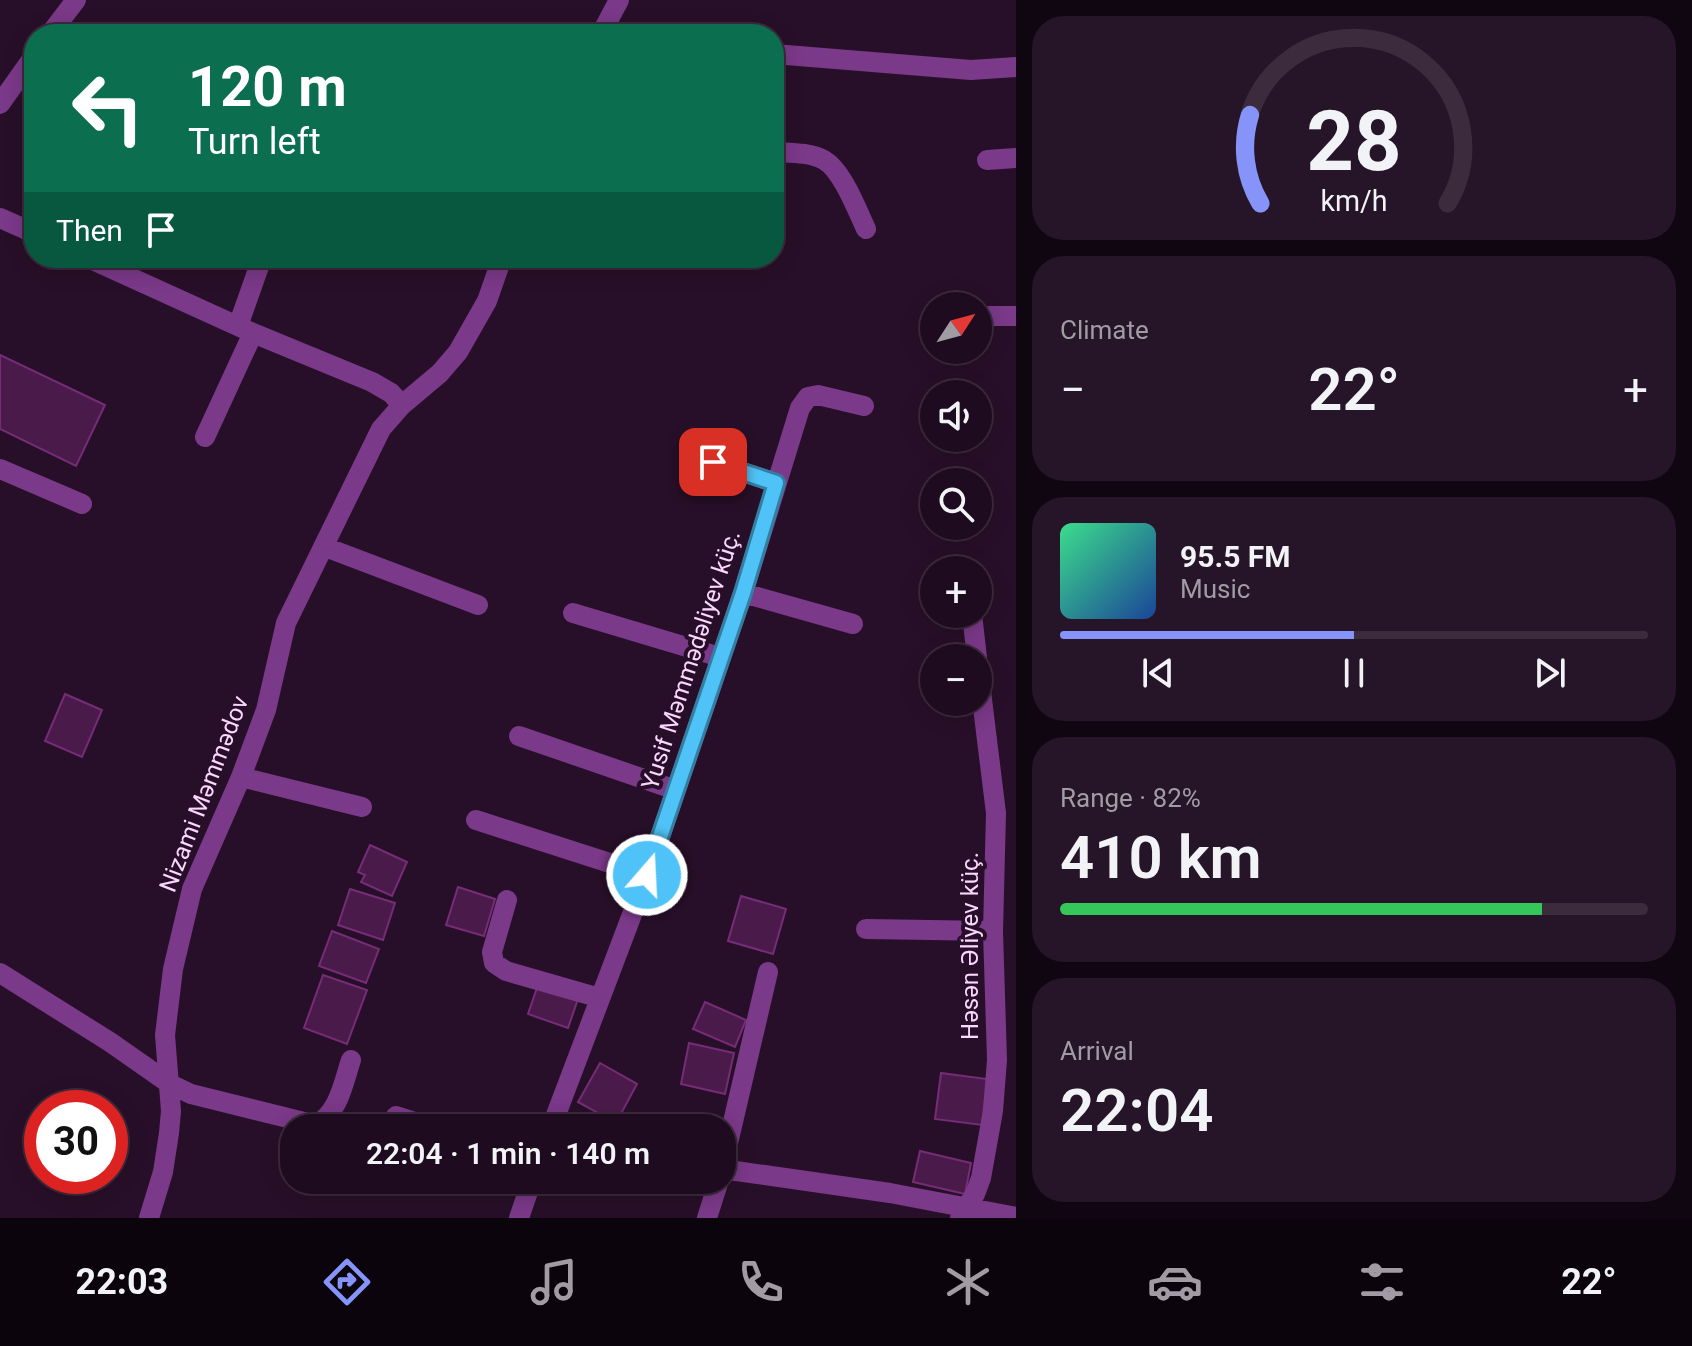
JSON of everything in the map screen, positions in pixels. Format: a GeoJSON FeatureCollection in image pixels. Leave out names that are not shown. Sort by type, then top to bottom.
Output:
{"type":"FeatureCollection","features":[{"type":"Feature","properties":{"kind":"street"},"geometry":{"type":"LineString","coordinates":[[58,24],[76,0]]}},
{"type":"Feature","properties":{"kind":"street"},"geometry":{"type":"LineString","coordinates":[[611,24],[619,0]]}},
{"type":"Feature","properties":{"kind":"street"},"geometry":{"type":"LineString","coordinates":[[784,55],[971,70],[1016,67]]}},
{"type":"Feature","properties":{"kind":"street"},"geometry":{"type":"LineString","coordinates":[[0,104],[24,70]]}},
{"type":"Feature","properties":{"kind":"street"},"geometry":{"type":"LineString","coordinates":[[784,153],[812,155],[827,161],[849,193],[866,229]]}},
{"type":"Feature","properties":{"kind":"street"},"geometry":{"type":"LineString","coordinates":[[987,160],[1016,158]]}},
{"type":"Feature","properties":{"kind":"street"},"geometry":{"type":"LineString","coordinates":[[0,218],[24,229]]}},
{"type":"Feature","properties":{"kind":"street"},"geometry":{"type":"LineString","coordinates":[[110,268],[372,382],[391,393],[402,405]]}},
{"type":"Feature","properties":{"kind":"street"},"geometry":{"type":"LineString","coordinates":[[205,437],[245,329],[260,268]]}},
{"type":"Feature","properties":{"kind":"street","name":"Nizami Məmmədov"},"geometry":{"type":"LineString","coordinates":[[149,1218],[165,1159],[171,1111],[165,1035],[173,969],[183,923],[204,857],[241,777],[266,710],[286,623],[381,429],[458,352],[487,301],[499,268]]}},
{"type":"Feature","properties":{"kind":"street"},"geometry":{"type":"LineString","coordinates":[[992,316],[1016,316]]}},
{"type":"Feature","properties":{"kind":"street","name":"Yusif Məmmədəliyev küç."},"geometry":{"type":"LineString","coordinates":[[556,1114],[647,875],[743,593],[800,408],[808,397],[818,395],[864,406]]}},
{"type":"Feature","properties":{"kind":"street"},"geometry":{"type":"LineString","coordinates":[[713,462],[776,483]]}},
{"type":"Feature","properties":{"kind":"street"},"geometry":{"type":"LineString","coordinates":[[0,469],[82,504]]}},
{"type":"Feature","properties":{"kind":"street"},"geometry":{"type":"LineString","coordinates":[[325,547],[478,605]]}},
{"type":"Feature","properties":{"kind":"street"},"geometry":{"type":"LineString","coordinates":[[743,593],[853,624]]}},
{"type":"Feature","properties":{"kind":"street"},"geometry":{"type":"LineString","coordinates":[[573,613],[720,657]]}},
{"type":"Feature","properties":{"kind":"street","name":"Həsən Əliyev küç."},"geometry":{"type":"LineString","coordinates":[[962,1213],[981,1178],[1006,1058],[993,931],[996,813],[984,716]]}},
{"type":"Feature","properties":{"kind":"street"},"geometry":{"type":"LineString","coordinates":[[519,736],[676,790]]}},
{"type":"Feature","properties":{"kind":"street"},"geometry":{"type":"LineString","coordinates":[[241,777],[362,807]]}},
{"type":"Feature","properties":{"kind":"street"},"geometry":{"type":"LineString","coordinates":[[476,820],[647,875]]}},
{"type":"Feature","properties":{"kind":"street"},"geometry":{"type":"LineString","coordinates":[[507,900],[492,952],[494,963],[506,971],[600,998]]}},
{"type":"Feature","properties":{"kind":"street"},"geometry":{"type":"LineString","coordinates":[[866,929],[993,931]]}},
{"type":"Feature","properties":{"kind":"street"},"geometry":{"type":"LineString","coordinates":[[735,1114],[768,972]]}},
{"type":"Feature","properties":{"kind":"street"},"geometry":{"type":"LineString","coordinates":[[0,973],[170,1084],[220,1103],[316,1125],[334,1109],[351,1060]]}},
{"type":"Feature","properties":{"kind":"street"},"geometry":{"type":"LineString","coordinates":[[736,1171],[890,1193],[962,1213],[1016,1217]]}},
{"type":"Feature","properties":{"kind":"street"},"geometry":{"type":"LineString","coordinates":[[519,1218],[527,1194]]}},
{"type":"Feature","properties":{"kind":"street"},"geometry":{"type":"LineString","coordinates":[[707,1218],[715,1194]]}},
{"type":"Feature","properties":{"kind":"building"},"geometry":{"type":"Polygon","coordinates":[[[0,355],[105,405],[76,466],[0,429],[0,355]]]}},
{"type":"Feature","properties":{"kind":"building"},"geometry":{"type":"Polygon","coordinates":[[[65,694],[102,710],[82,757],[45,741],[65,694]]]}},
{"type":"Feature","properties":{"kind":"building"},"geometry":{"type":"Polygon","coordinates":[[[370,845],[407,862],[392,896],[361,882],[365,875],[358,872],[370,845]]]}},
{"type":"Feature","properties":{"kind":"building"},"geometry":{"type":"Polygon","coordinates":[[[458,887],[495,899],[484,936],[446,925],[458,887]]]}},
{"type":"Feature","properties":{"kind":"building"},"geometry":{"type":"Polygon","coordinates":[[[350,889],[395,903],[383,940],[338,925],[350,889]]]}},
{"type":"Feature","properties":{"kind":"building"},"geometry":{"type":"Polygon","coordinates":[[[741,896],[786,909],[773,954],[728,941],[741,896]]]}},
{"type":"Feature","properties":{"kind":"building"},"geometry":{"type":"Polygon","coordinates":[[[332,931],[379,949],[366,983],[319,966],[332,931]]]}},
{"type":"Feature","properties":{"kind":"building"},"geometry":{"type":"Polygon","coordinates":[[[323,975],[367,990],[347,1044],[304,1028],[323,975]]]}},
{"type":"Feature","properties":{"kind":"building"},"geometry":{"type":"Polygon","coordinates":[[[539,982],[579,996],[568,1028],[528,1014],[539,982]]]}},
{"type":"Feature","properties":{"kind":"building"},"geometry":{"type":"Polygon","coordinates":[[[705,1002],[746,1020],[735,1047],[693,1029],[705,1002]]]}},
{"type":"Feature","properties":{"kind":"building"},"geometry":{"type":"Polygon","coordinates":[[[689,1043],[734,1053],[725,1094],[681,1084],[689,1043]]]}},
{"type":"Feature","properties":{"kind":"building"},"geometry":{"type":"Polygon","coordinates":[[[600,1063],[637,1084],[621,1114],[600,1114],[578,1102],[600,1063]]]}},
{"type":"Feature","properties":{"kind":"building"},"geometry":{"type":"Polygon","coordinates":[[[941,1073],[987,1079],[982,1125],[935,1119],[941,1073]]]}},
{"type":"Feature","properties":{"kind":"building"},"geometry":{"type":"Polygon","coordinates":[[[920,1151],[971,1163],[965,1194],[913,1182],[920,1151]]]}},
{"type":"Feature","properties":{"kind":"route"},"geometry":{"type":"LineString","coordinates":[[647,875],[743,593],[776,483],[713,462]]}}]}
